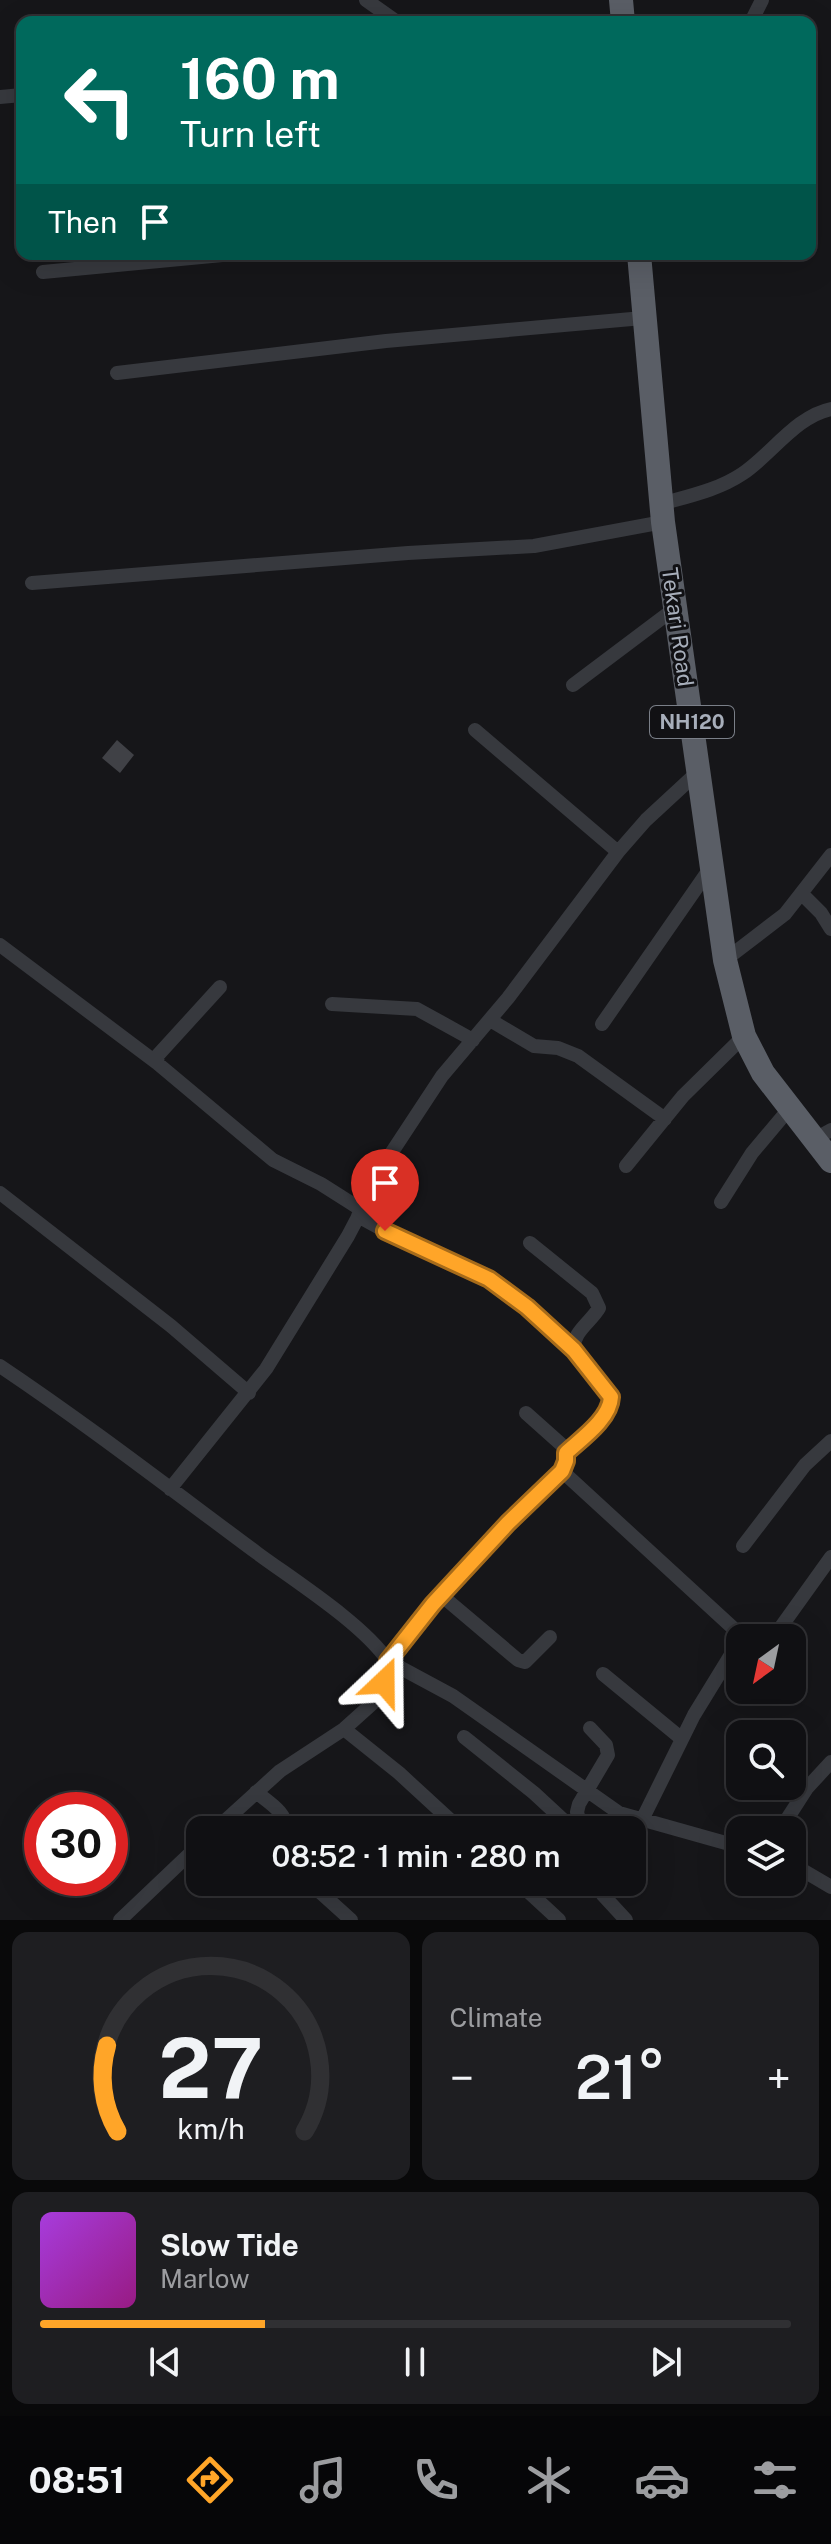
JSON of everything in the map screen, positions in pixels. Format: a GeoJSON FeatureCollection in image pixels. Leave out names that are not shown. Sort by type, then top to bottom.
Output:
{"type":"FeatureCollection","features":[{"type":"Feature","properties":{"kind":"highway","name":"Tekari Road"},"geometry":{"type":"LineString","coordinates":[[639,260],[662,513],[725,960],[744,1036],[763,1073],[789,1109],[822,1135],[831,1161]]}},
{"type":"Feature","properties":{"kind":"street"},"geometry":{"type":"LineString","coordinates":[[366,0],[389,16]]}},
{"type":"Feature","properties":{"kind":"street"},"geometry":{"type":"LineString","coordinates":[[43,272],[170,260]]}},
{"type":"Feature","properties":{"kind":"street"},"geometry":{"type":"LineString","coordinates":[[117,373],[386,341],[643,318]]}},
{"type":"Feature","properties":{"kind":"street"},"geometry":{"type":"LineString","coordinates":[[32,583],[534,546],[662,513],[733,479],[814,414],[831,409]]}},
{"type":"Feature","properties":{"kind":"street"},"geometry":{"type":"LineString","coordinates":[[573,685],[674,609]]}},
{"type":"Feature","properties":{"kind":"street"},"geometry":{"type":"LineString","coordinates":[[475,730],[618,852]]}},
{"type":"Feature","properties":{"kind":"street"},"geometry":{"type":"LineString","coordinates":[[170,1489],[249,1393],[360,1213],[421,1104],[490,1020],[618,852],[646,820],[699,771]]}},
{"type":"Feature","properties":{"kind":"street"},"geometry":{"type":"LineString","coordinates":[[725,960],[772,926],[802,894],[831,855]]}},
{"type":"Feature","properties":{"kind":"street"},"geometry":{"type":"LineString","coordinates":[[602,1024],[712,866]]}},
{"type":"Feature","properties":{"kind":"street"},"geometry":{"type":"LineString","coordinates":[[802,894],[821,913],[831,929]]}},
{"type":"Feature","properties":{"kind":"street"},"geometry":{"type":"LineString","coordinates":[[0,945],[157,1063],[273,1160],[321,1184],[413,1246],[489,1279],[527,1307],[574,1350],[607,1390],[610,1405],[586,1435],[566,1453]]}},
{"type":"Feature","properties":{"kind":"street"},"geometry":{"type":"LineString","coordinates":[[157,1063],[158,1055],[220,987]]}},
{"type":"Feature","properties":{"kind":"street"},"geometry":{"type":"LineString","coordinates":[[332,1004],[417,1009],[473,1040]]}},
{"type":"Feature","properties":{"kind":"street"},"geometry":{"type":"LineString","coordinates":[[490,1020],[534,1046],[568,1051],[578,1056],[665,1119]]}},
{"type":"Feature","properties":{"kind":"street"},"geometry":{"type":"LineString","coordinates":[[626,1166],[683,1096],[744,1036]]}},
{"type":"Feature","properties":{"kind":"street"},"geometry":{"type":"LineString","coordinates":[[721,1202],[744,1164],[789,1109]]}},
{"type":"Feature","properties":{"kind":"street"},"geometry":{"type":"LineString","coordinates":[[0,1193],[171,1326],[249,1393]]}},
{"type":"Feature","properties":{"kind":"street"},"geometry":{"type":"LineString","coordinates":[[530,1243],[592,1293],[598,1302],[599,1308],[573,1342],[574,1350]]}},
{"type":"Feature","properties":{"kind":"street"},"geometry":{"type":"LineString","coordinates":[[0,1366],[68,1411],[376,1643],[388,1661],[453,1696],[585,1790],[619,1813],[629,1816]]}},
{"type":"Feature","properties":{"kind":"street"},"geometry":{"type":"LineString","coordinates":[[230,1816],[280,1771],[344,1729],[374,1702],[384,1682],[388,1661],[441,1595],[562,1471],[566,1453],[559,1441],[526,1413]]}},
{"type":"Feature","properties":{"kind":"street"},"geometry":{"type":"LineString","coordinates":[[743,1546],[805,1465],[831,1441]]}},
{"type":"Feature","properties":{"kind":"street"},"geometry":{"type":"LineString","coordinates":[[562,1471],[729,1624]]}},
{"type":"Feature","properties":{"kind":"street"},"geometry":{"type":"LineString","coordinates":[[783,1624],[831,1557]]}},
{"type":"Feature","properties":{"kind":"street"},"geometry":{"type":"LineString","coordinates":[[441,1595],[518,1660],[525,1662],[550,1637]]}},
{"type":"Feature","properties":{"kind":"street"},"geometry":{"type":"LineString","coordinates":[[644,1816],[682,1739],[726,1662]]}},
{"type":"Feature","properties":{"kind":"street"},"geometry":{"type":"LineString","coordinates":[[603,1674],[682,1739]]}},
{"type":"Feature","properties":{"kind":"street"},"geometry":{"type":"LineString","coordinates":[[578,1816],[585,1790],[608,1755],[606,1745],[590,1728]]}},
{"type":"Feature","properties":{"kind":"street"},"geometry":{"type":"LineString","coordinates":[[344,1729],[446,1816]]}},
{"type":"Feature","properties":{"kind":"street"},"geometry":{"type":"LineString","coordinates":[[464,1737],[559,1816]]}},
{"type":"Feature","properties":{"kind":"street"},"geometry":{"type":"LineString","coordinates":[[789,1816],[807,1788],[831,1762]]}},
{"type":"Feature","properties":{"kind":"street"},"geometry":{"type":"LineString","coordinates":[[256,1792],[284,1816]]}},
{"type":"Feature","properties":{"kind":"street"},"geometry":{"type":"LineString","coordinates":[[646,1821],[726,1843]]}},
{"type":"Feature","properties":{"kind":"street"},"geometry":{"type":"LineString","coordinates":[[120,1920],[186,1857]]}},
{"type":"Feature","properties":{"kind":"street"},"geometry":{"type":"LineString","coordinates":[[806,1872],[831,1887]]}},
{"type":"Feature","properties":{"kind":"street"},"geometry":{"type":"LineString","coordinates":[[324,1896],[351,1920]]}},
{"type":"Feature","properties":{"kind":"street"},"geometry":{"type":"LineString","coordinates":[[533,1896],[559,1920]]}},
{"type":"Feature","properties":{"kind":"street"},"geometry":{"type":"LineString","coordinates":[[604,1896],[626,1920]]}},
{"type":"Feature","properties":{"kind":"building"},"geometry":{"type":"Polygon","coordinates":[[[117,740],[134,755],[120,773],[102,758],[117,740]]]}},
{"type":"Feature","properties":{"kind":"route"},"geometry":{"type":"LineString","coordinates":[[384,1682],[388,1661],[433,1604],[473,1559],[562,1471],[566,1453],[605,1413],[611,1397],[574,1350],[527,1307],[489,1279],[385,1231]]}}]}
